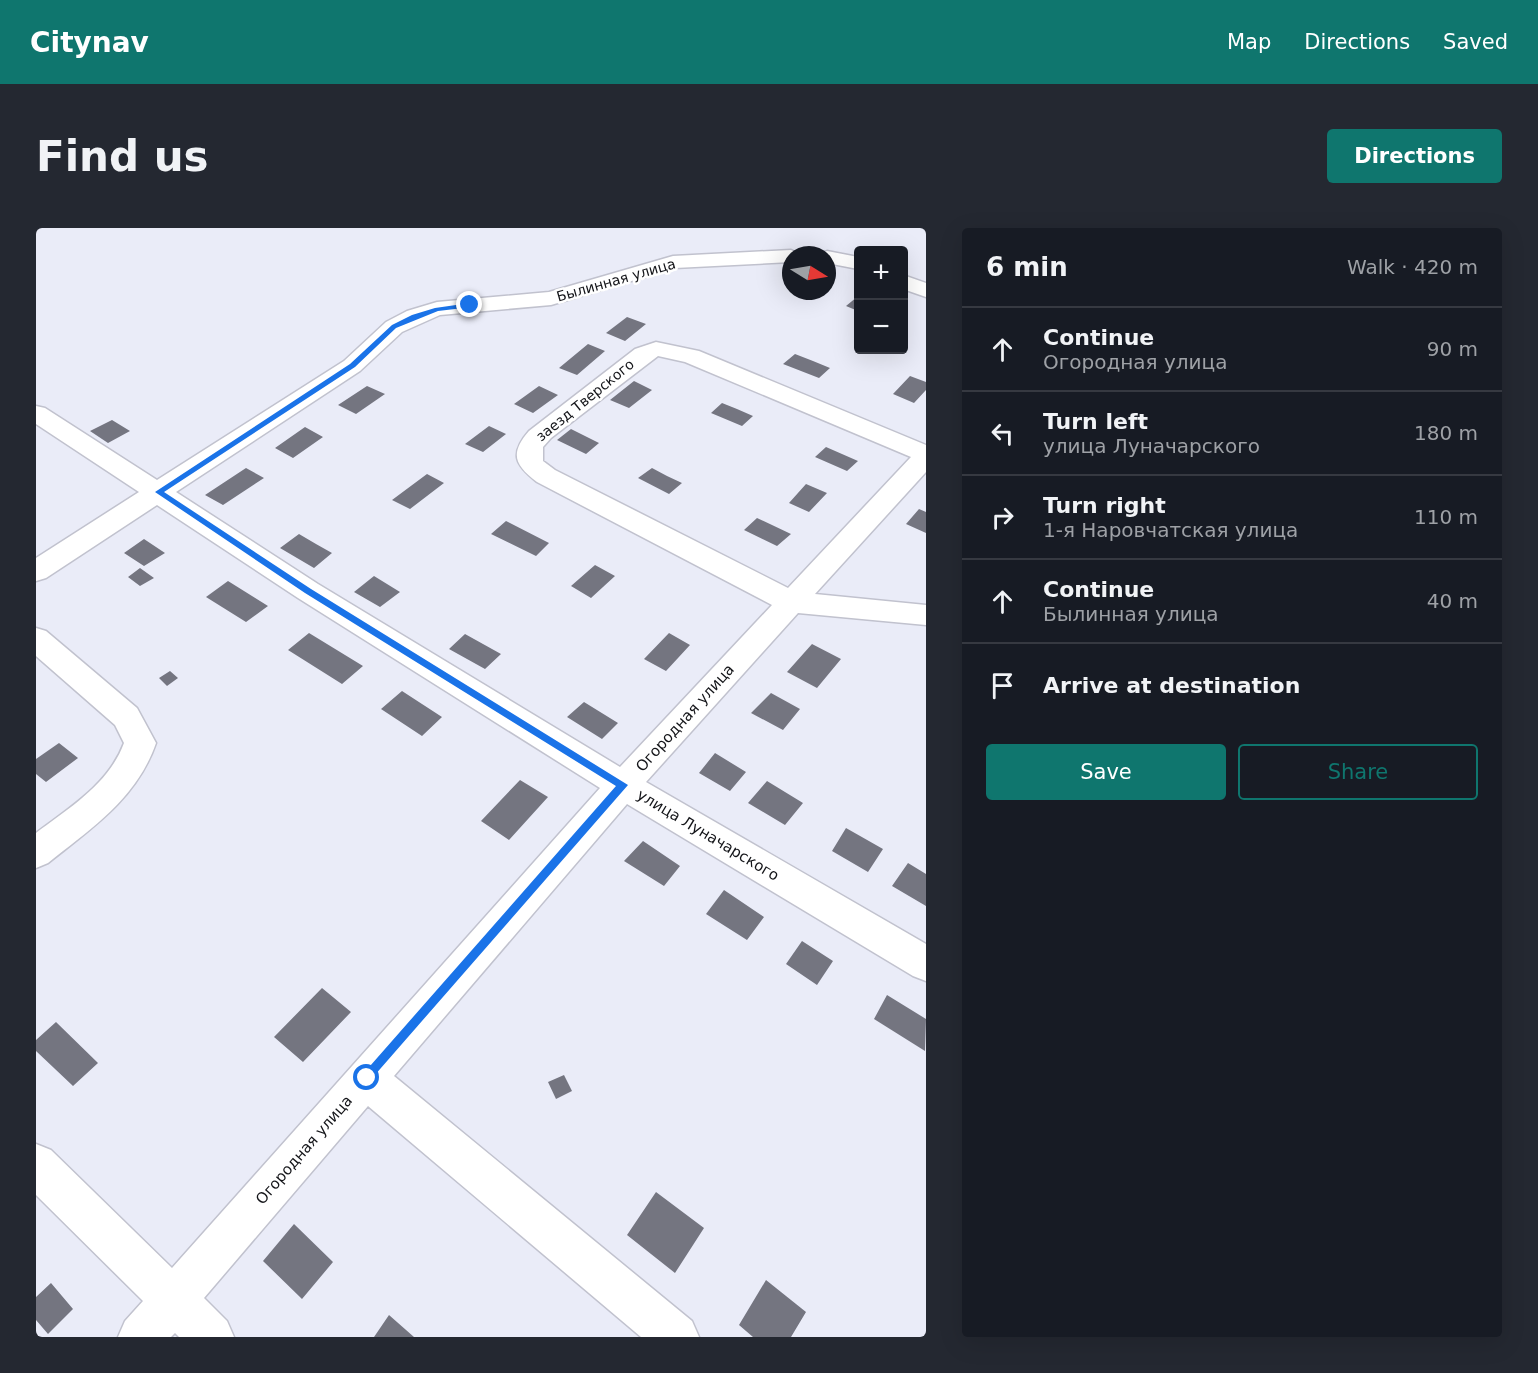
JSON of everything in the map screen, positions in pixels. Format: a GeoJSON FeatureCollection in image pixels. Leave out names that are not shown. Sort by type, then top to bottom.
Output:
{"type":"FeatureCollection","features":[{"type":"Feature","properties":{"kind":"street","name":"Былинная улица"},"geometry":{"type":"LineString","coordinates":[[36,571],[352,366],[378,340],[404,321],[437,309],[551,298],[673,262],[782,256]]}},
{"type":"Feature","properties":{"kind":"street"},"geometry":{"type":"LineString","coordinates":[[836,259],[854,262]]}},
{"type":"Feature","properties":{"kind":"street"},"geometry":{"type":"LineString","coordinates":[[908,279],[926,281]]}},
{"type":"Feature","properties":{"kind":"street"},"geometry":{"type":"LineString","coordinates":[[908,282],[926,291]]}},
{"type":"Feature","properties":{"kind":"street","name":"заезд Тверского"},"geometry":{"type":"LineString","coordinates":[[926,455],[691,356],[656,350],[644,354],[631,363],[531,445],[528,455],[531,465],[546,476],[791,602],[926,615]]}},
{"type":"Feature","properties":{"kind":"street","name":"улица Луначарского"},"geometry":{"type":"LineString","coordinates":[[36,413],[308,591],[623,785],[926,964]]}},
{"type":"Feature","properties":{"kind":"street","name":"Огородная улица"},"geometry":{"type":"LineString","coordinates":[[141,1337],[623,785],[926,455]]}},
{"type":"Feature","properties":{"kind":"street"},"geometry":{"type":"LineString","coordinates":[[36,639],[126,717],[140,743],[137,760],[112,790],[36,853]]}},
{"type":"Feature","properties":{"kind":"street"},"geometry":{"type":"LineString","coordinates":[[367,1078],[676,1337]]}},
{"type":"Feature","properties":{"kind":"street"},"geometry":{"type":"LineString","coordinates":[[36,1166],[212,1337]]}},
{"type":"Feature","properties":{"kind":"building"},"geometry":{"type":"Polygon","coordinates":[[[854,299],[854,309],[846,306],[854,299]]]}},
{"type":"Feature","properties":{"kind":"building"},"geometry":{"type":"Polygon","coordinates":[[[627,317],[646,324],[625,341],[606,333],[627,317]]]}},
{"type":"Feature","properties":{"kind":"building"},"geometry":{"type":"Polygon","coordinates":[[[588,344],[605,351],[577,375],[559,368],[588,344]]]}},
{"type":"Feature","properties":{"kind":"building"},"geometry":{"type":"Polygon","coordinates":[[[795,354],[830,368],[819,378],[783,364],[795,354]]]}},
{"type":"Feature","properties":{"kind":"building"},"geometry":{"type":"Polygon","coordinates":[[[910,376],[926,382],[926,390],[914,403],[893,394],[910,376]]]}},
{"type":"Feature","properties":{"kind":"building"},"geometry":{"type":"Polygon","coordinates":[[[634,381],[652,390],[629,408],[610,400],[634,381]]]}},
{"type":"Feature","properties":{"kind":"building"},"geometry":{"type":"Polygon","coordinates":[[[367,386],[385,394],[356,414],[338,405],[367,386]]]}},
{"type":"Feature","properties":{"kind":"building"},"geometry":{"type":"Polygon","coordinates":[[[539,386],[558,395],[533,413],[514,404],[539,386]]]}},
{"type":"Feature","properties":{"kind":"building"},"geometry":{"type":"Polygon","coordinates":[[[722,403],[753,416],[742,426],[711,413],[722,403]]]}},
{"type":"Feature","properties":{"kind":"building"},"geometry":{"type":"Polygon","coordinates":[[[112,420],[130,431],[108,443],[90,431],[112,420]]]}},
{"type":"Feature","properties":{"kind":"building"},"geometry":{"type":"Polygon","coordinates":[[[489,426],[506,434],[483,452],[465,444],[489,426]]]}},
{"type":"Feature","properties":{"kind":"building"},"geometry":{"type":"Polygon","coordinates":[[[305,427],[323,437],[293,458],[275,448],[305,427]]]}},
{"type":"Feature","properties":{"kind":"building"},"geometry":{"type":"Polygon","coordinates":[[[571,429],[599,443],[586,454],[557,440],[571,429]]]}},
{"type":"Feature","properties":{"kind":"building"},"geometry":{"type":"Polygon","coordinates":[[[826,447],[858,461],[847,471],[815,457],[826,447]]]}},
{"type":"Feature","properties":{"kind":"building"},"geometry":{"type":"Polygon","coordinates":[[[246,468],[264,478],[223,505],[205,495],[246,468]]]}},
{"type":"Feature","properties":{"kind":"building"},"geometry":{"type":"Polygon","coordinates":[[[652,468],[682,483],[669,494],[638,478],[652,468]]]}},
{"type":"Feature","properties":{"kind":"building"},"geometry":{"type":"Polygon","coordinates":[[[427,474],[444,483],[410,509],[392,500],[427,474]]]}},
{"type":"Feature","properties":{"kind":"building"},"geometry":{"type":"Polygon","coordinates":[[[806,484],[827,493],[809,512],[789,503],[806,484]]]}},
{"type":"Feature","properties":{"kind":"building"},"geometry":{"type":"Polygon","coordinates":[[[919,509],[926,512],[926,533],[906,524],[919,509]]]}},
{"type":"Feature","properties":{"kind":"building"},"geometry":{"type":"Polygon","coordinates":[[[757,518],[791,534],[777,546],[744,530],[757,518]]]}},
{"type":"Feature","properties":{"kind":"building"},"geometry":{"type":"Polygon","coordinates":[[[506,521],[549,543],[536,556],[491,534],[506,521]]]}},
{"type":"Feature","properties":{"kind":"building"},"geometry":{"type":"Polygon","coordinates":[[[299,534],[332,553],[314,568],[280,548],[299,534]]]}},
{"type":"Feature","properties":{"kind":"building"},"geometry":{"type":"Polygon","coordinates":[[[144,539],[165,553],[144,566],[124,553],[144,539]]]}},
{"type":"Feature","properties":{"kind":"building"},"geometry":{"type":"Polygon","coordinates":[[[595,565],[615,576],[591,598],[571,586],[595,565]]]}},
{"type":"Feature","properties":{"kind":"building"},"geometry":{"type":"Polygon","coordinates":[[[140,568],[154,578],[140,586],[128,577],[140,568]]]}},
{"type":"Feature","properties":{"kind":"building"},"geometry":{"type":"Polygon","coordinates":[[[374,576],[400,592],[380,607],[354,592],[374,576]]]}},
{"type":"Feature","properties":{"kind":"building"},"geometry":{"type":"Polygon","coordinates":[[[228,581],[268,606],[246,622],[206,597],[228,581]]]}},
{"type":"Feature","properties":{"kind":"building"},"geometry":{"type":"Polygon","coordinates":[[[309,633],[363,666],[342,684],[288,650],[309,633]]]}},
{"type":"Feature","properties":{"kind":"building"},"geometry":{"type":"Polygon","coordinates":[[[669,633],[690,645],[666,671],[644,659],[669,633]]]}},
{"type":"Feature","properties":{"kind":"building"},"geometry":{"type":"Polygon","coordinates":[[[465,634],[501,654],[485,669],[449,649],[465,634]]]}},
{"type":"Feature","properties":{"kind":"building"},"geometry":{"type":"Polygon","coordinates":[[[812,644],[841,659],[817,688],[787,672],[812,644]]]}},
{"type":"Feature","properties":{"kind":"building"},"geometry":{"type":"Polygon","coordinates":[[[170,671],[178,678],[167,686],[159,678],[170,671]]]}},
{"type":"Feature","properties":{"kind":"building"},"geometry":{"type":"Polygon","coordinates":[[[402,691],[442,717],[422,736],[381,709],[402,691]]]}},
{"type":"Feature","properties":{"kind":"building"},"geometry":{"type":"Polygon","coordinates":[[[771,693],[800,709],[783,730],[751,713],[771,693]]]}},
{"type":"Feature","properties":{"kind":"building"},"geometry":{"type":"Polygon","coordinates":[[[584,702],[618,723],[602,739],[567,717],[584,702]]]}},
{"type":"Feature","properties":{"kind":"building"},"geometry":{"type":"Polygon","coordinates":[[[59,743],[78,758],[46,782],[36,774],[36,759],[59,743]]]}},
{"type":"Feature","properties":{"kind":"building"},"geometry":{"type":"Polygon","coordinates":[[[715,753],[746,772],[730,791],[699,773],[715,753]]]}},
{"type":"Feature","properties":{"kind":"building"},"geometry":{"type":"Polygon","coordinates":[[[520,780],[548,797],[509,840],[481,821],[520,780]]]}},
{"type":"Feature","properties":{"kind":"building"},"geometry":{"type":"Polygon","coordinates":[[[767,781],[803,803],[785,825],[748,803],[767,781]]]}},
{"type":"Feature","properties":{"kind":"building"},"geometry":{"type":"Polygon","coordinates":[[[846,828],[883,849],[868,872],[832,851],[846,828]]]}},
{"type":"Feature","properties":{"kind":"building"},"geometry":{"type":"Polygon","coordinates":[[[643,841],[680,866],[664,886],[624,861],[643,841]]]}},
{"type":"Feature","properties":{"kind":"building"},"geometry":{"type":"Polygon","coordinates":[[[908,863],[926,874],[926,906],[892,886],[908,863]]]}},
{"type":"Feature","properties":{"kind":"building"},"geometry":{"type":"Polygon","coordinates":[[[724,890],[764,917],[747,940],[706,914],[724,890]]]}},
{"type":"Feature","properties":{"kind":"building"},"geometry":{"type":"Polygon","coordinates":[[[802,941],[833,961],[817,985],[786,964],[802,941]]]}},
{"type":"Feature","properties":{"kind":"building"},"geometry":{"type":"Polygon","coordinates":[[[322,988],[351,1012],[303,1062],[274,1037],[322,988]]]}},
{"type":"Feature","properties":{"kind":"building"},"geometry":{"type":"Polygon","coordinates":[[[887,995],[926,1019],[925,1051],[874,1019],[887,995]]]}},
{"type":"Feature","properties":{"kind":"building"},"geometry":{"type":"Polygon","coordinates":[[[56,1022],[98,1063],[73,1086],[36,1051],[36,1040],[56,1022]]]}},
{"type":"Feature","properties":{"kind":"building"},"geometry":{"type":"Polygon","coordinates":[[[564,1075],[572,1091],[556,1099],[548,1082],[564,1075]]]}},
{"type":"Feature","properties":{"kind":"building"},"geometry":{"type":"Polygon","coordinates":[[[656,1192],[704,1228],[675,1273],[627,1235],[656,1192]]]}},
{"type":"Feature","properties":{"kind":"building"},"geometry":{"type":"Polygon","coordinates":[[[294,1224],[333,1262],[302,1299],[263,1261],[294,1224]]]}},
{"type":"Feature","properties":{"kind":"building"},"geometry":{"type":"Polygon","coordinates":[[[766,1280],[806,1312],[791,1337],[753,1337],[739,1325],[766,1280]]]}},
{"type":"Feature","properties":{"kind":"building"},"geometry":{"type":"Polygon","coordinates":[[[51,1283],[73,1309],[48,1334],[36,1320],[36,1297],[51,1283]]]}},
{"type":"Feature","properties":{"kind":"building"},"geometry":{"type":"Polygon","coordinates":[[[389,1315],[414,1337],[374,1337],[389,1315]]]}},
{"type":"Feature","properties":{"kind":"route"},"geometry":{"type":"LineString","coordinates":[[367,1078],[623,785],[308,591],[159,492],[352,366],[394,327],[415,316],[437,309],[470,305]]}}]}
